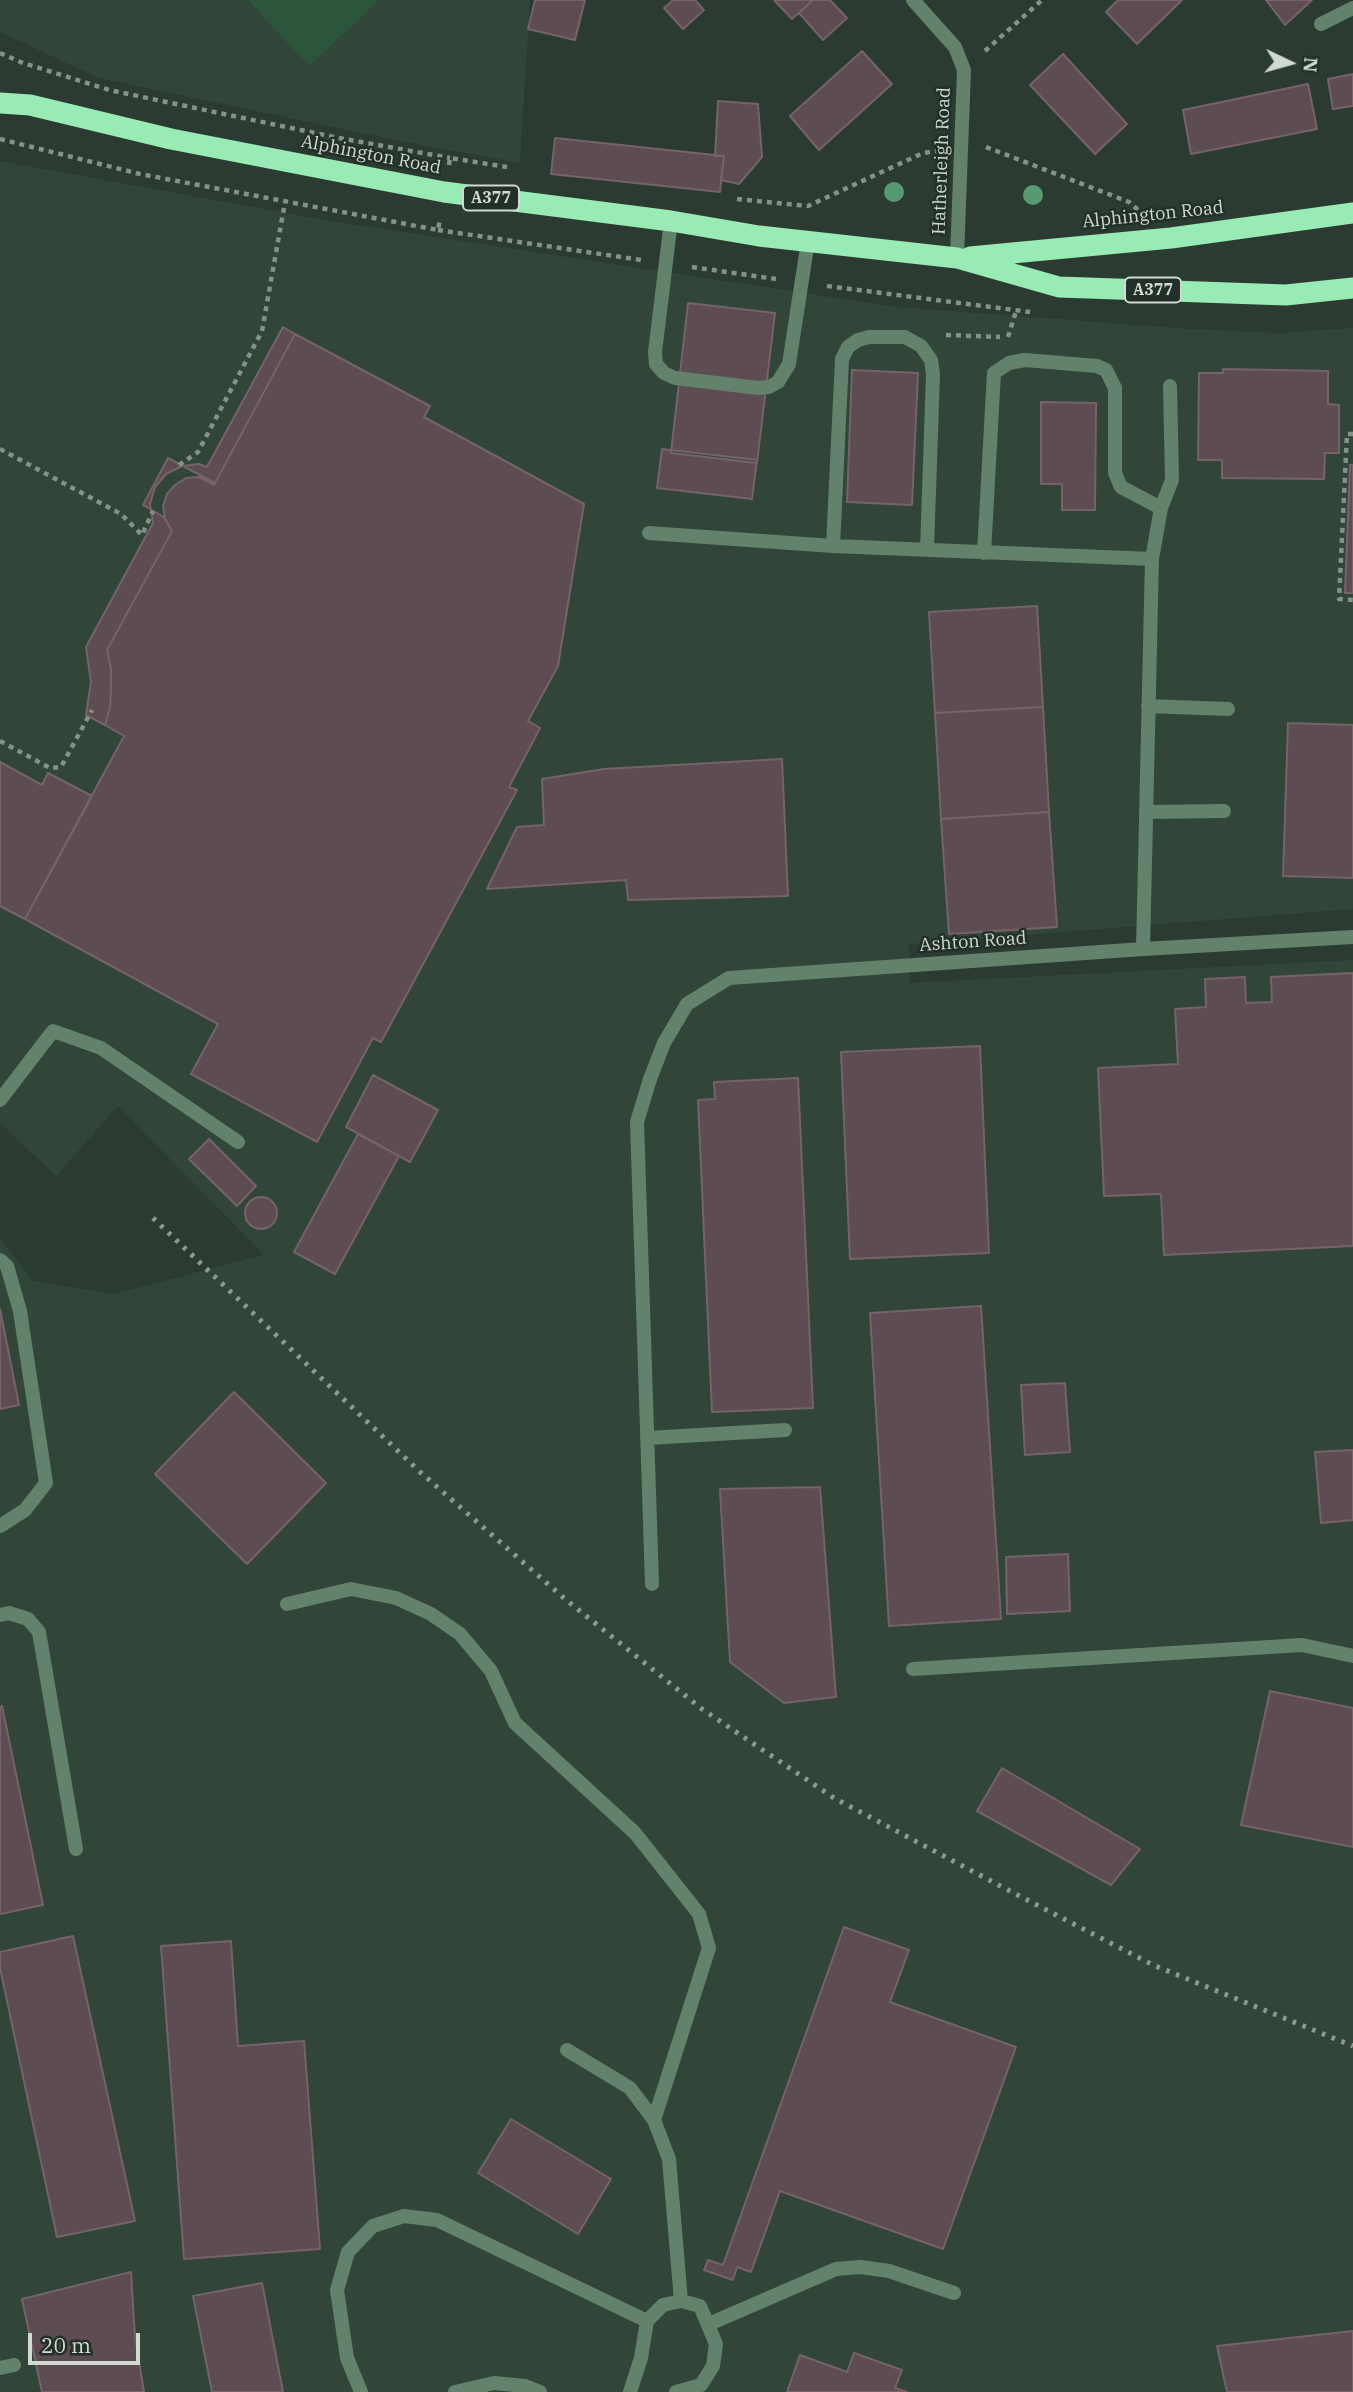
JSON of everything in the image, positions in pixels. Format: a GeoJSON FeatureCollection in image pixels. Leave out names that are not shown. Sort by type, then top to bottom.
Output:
{"type":"FeatureCollection","features":[{"type":"Feature","properties":{"kind":"highway","name":"Alphington Road"},"geometry":{"type":"LineString","coordinates":[[0,87],[30,105]]}},
{"type":"Feature","properties":{"kind":"highway","name":"Alphington Road"},"geometry":{"type":"LineString","coordinates":[[0,103],[30,105],[172,139],[444,192],[808,241],[957,258],[1059,287],[1286,295],[1353,288]]}},
{"type":"Feature","properties":{"kind":"highway","name":"Alphington Road"},"geometry":{"type":"LineString","coordinates":[[957,258],[1171,238],[1353,213]]}},
{"type":"Feature","properties":{"kind":"street","name":"Hatherleigh Road"},"geometry":{"type":"LineString","coordinates":[[913,0],[955,47],[964,70],[957,258]]}},
{"type":"Feature","properties":{"kind":"street"},"geometry":{"type":"LineString","coordinates":[[1321,24],[1353,8]]}},
{"type":"Feature","properties":{"kind":"street"},"geometry":{"type":"LineString","coordinates":[[671,221],[654,352],[656,364],[664,373],[675,378],[758,388],[769,387],[778,382],[789,365],[808,241]]}},
{"type":"Feature","properties":{"kind":"street"},"geometry":{"type":"LineString","coordinates":[[833,546],[842,359],[848,347],[858,340],[869,337],[905,337],[921,346],[931,360],[933,374],[926,550]]}},
{"type":"Feature","properties":{"kind":"street"},"geometry":{"type":"LineString","coordinates":[[985,553],[994,373],[1009,363],[1025,360],[1097,366],[1106,370],[1115,388],[1115,472],[1121,486],[1161,508]]}},
{"type":"Feature","properties":{"kind":"street"},"geometry":{"type":"LineString","coordinates":[[1143,949],[1152,559],[1161,508],[1172,480],[1170,386]]}},
{"type":"Feature","properties":{"kind":"street"},"geometry":{"type":"LineString","coordinates":[[649,533],[833,546],[1152,559]]}},
{"type":"Feature","properties":{"kind":"street"},"geometry":{"type":"LineString","coordinates":[[1148,706],[1228,709]]}},
{"type":"Feature","properties":{"kind":"street"},"geometry":{"type":"LineString","coordinates":[[1146,812],[1224,811]]}},
{"type":"Feature","properties":{"kind":"street","name":"Ashton Road"},"geometry":{"type":"LineString","coordinates":[[652,1584],[637,1122],[663,1044],[687,1004],[729,978],[1353,937]]}},
{"type":"Feature","properties":{"kind":"street"},"geometry":{"type":"LineString","coordinates":[[0,1100],[53,1031],[101,1048],[238,1142]]}},
{"type":"Feature","properties":{"kind":"street"},"geometry":{"type":"LineString","coordinates":[[0,1260],[7,1266],[20,1311],[46,1483],[25,1510],[0,1526]]}},
{"type":"Feature","properties":{"kind":"street"},"geometry":{"type":"LineString","coordinates":[[648,1438],[785,1430]]}},
{"type":"Feature","properties":{"kind":"street"},"geometry":{"type":"LineString","coordinates":[[287,1604],[351,1589],[396,1598],[431,1614],[460,1634],[491,1671],[515,1723],[635,1833],[699,1914],[709,1948],[654,2120]]}},
{"type":"Feature","properties":{"kind":"street"},"geometry":{"type":"LineString","coordinates":[[0,1615],[9,1613],[28,1619],[39,1632],[76,1849]]}},
{"type":"Feature","properties":{"kind":"street"},"geometry":{"type":"LineString","coordinates":[[913,1669],[1302,1645],[1353,1656]]}},
{"type":"Feature","properties":{"kind":"street"},"geometry":{"type":"LineString","coordinates":[[567,2050],[630,2088],[654,2120],[669,2159],[681,2301]]}},
{"type":"Feature","properties":{"kind":"street"},"geometry":{"type":"LineString","coordinates":[[361,2392],[347,2358],[337,2290],[348,2252],[373,2226],[404,2216],[437,2220],[647,2321]]}},
{"type":"Feature","properties":{"kind":"street"},"geometry":{"type":"LineString","coordinates":[[709,2324],[836,2269],[860,2267],[889,2271],[954,2293]]}},
{"type":"Feature","properties":{"kind":"street"},"geometry":{"type":"LineString","coordinates":[[630,2392],[647,2321],[663,2305],[681,2301],[700,2306],[716,2344],[713,2366],[701,2385],[676,2392]]}},
{"type":"Feature","properties":{"kind":"street"},"geometry":{"type":"LineString","coordinates":[[455,2392],[494,2383],[525,2386],[540,2392]]}},
{"type":"Feature","properties":{"kind":"path"},"geometry":{"type":"LineString","coordinates":[[964,70],[1042,0]]}},
{"type":"Feature","properties":{"kind":"path"},"geometry":{"type":"LineString","coordinates":[[0,53],[109,90],[450,158]]}},
{"type":"Feature","properties":{"kind":"path"},"geometry":{"type":"LineString","coordinates":[[963,138],[1129,202],[1171,238]]}},
{"type":"Feature","properties":{"kind":"path"},"geometry":{"type":"LineString","coordinates":[[179,465],[198,452],[262,331],[285,202]]}},
{"type":"Feature","properties":{"kind":"path"},"geometry":{"type":"LineString","coordinates":[[438,230],[800,283],[1016,311],[1042,312]]}},
{"type":"Feature","properties":{"kind":"path"},"geometry":{"type":"LineString","coordinates":[[921,346],[933,335],[1008,338],[1016,311]]}},
{"type":"Feature","properties":{"kind":"path"},"geometry":{"type":"LineString","coordinates":[[1353,434],[1348,434],[1339,599],[1353,600]]}},
{"type":"Feature","properties":{"kind":"path"},"geometry":{"type":"LineString","coordinates":[[0,449],[121,514],[142,535],[153,511]]}},
{"type":"Feature","properties":{"kind":"path"},"geometry":{"type":"LineString","coordinates":[[0,741],[50,768],[61,767],[78,741],[92,710]]}},
{"type":"Feature","properties":{"kind":"shaded area"},"geometry":{"type":"Polygon","coordinates":[[[0,0],[530,0],[520,163],[400,141],[99,78],[0,32],[0,0]]]}},
{"type":"Feature","properties":{"kind":"shaded area"},"geometry":{"type":"Polygon","coordinates":[[[0,161],[324,220],[896,307],[1278,333],[1353,328],[1353,909],[909,944],[909,983],[1353,960],[1353,2392],[0,2392],[0,1238],[33,1281],[113,1294],[264,1255],[118,1106],[56,1176],[0,1123],[0,161]]]}},
{"type":"Feature","properties":{"kind":"green space"},"geometry":{"type":"Polygon","coordinates":[[[248,0],[379,0],[309,66],[248,0]]]}},
{"type":"Feature","properties":{"kind":"building"},"geometry":{"type":"Polygon","coordinates":[[[535,0],[585,0],[575,40],[528,29],[535,0]]]}},
{"type":"Feature","properties":{"kind":"building"},"geometry":{"type":"Polygon","coordinates":[[[673,0],[695,0],[704,10],[683,29],[664,8],[673,0]]]}},
{"type":"Feature","properties":{"kind":"building"},"geometry":{"type":"Polygon","coordinates":[[[774,0],[813,0],[792,19],[774,0]]]}},
{"type":"Feature","properties":{"kind":"building"},"geometry":{"type":"Polygon","coordinates":[[[813,0],[830,0],[847,18],[823,40],[799,13],[813,0]]]}},
{"type":"Feature","properties":{"kind":"building"},"geometry":{"type":"Polygon","coordinates":[[[1118,0],[1182,0],[1137,44],[1106,12],[1118,0]]]}},
{"type":"Feature","properties":{"kind":"building"},"geometry":{"type":"Polygon","coordinates":[[[1266,0],[1312,0],[1285,25],[1266,0]]]}},
{"type":"Feature","properties":{"kind":"building"},"geometry":{"type":"Polygon","coordinates":[[[862,51],[892,84],[819,150],[790,116],[862,51]]]}},
{"type":"Feature","properties":{"kind":"building"},"geometry":{"type":"Polygon","coordinates":[[[1063,54],[1127,124],[1095,154],[1030,85],[1063,54]]]}},
{"type":"Feature","properties":{"kind":"building"},"geometry":{"type":"Polygon","coordinates":[[[1353,74],[1353,106],[1333,109],[1328,79],[1353,74]]]}},
{"type":"Feature","properties":{"kind":"building"},"geometry":{"type":"Polygon","coordinates":[[[1308,84],[1317,129],[1191,154],[1183,110],[1308,84]]]}},
{"type":"Feature","properties":{"kind":"building"},"geometry":{"type":"Polygon","coordinates":[[[718,101],[758,104],[762,157],[739,184],[721,180],[724,156],[715,156],[718,101]]]}},
{"type":"Feature","properties":{"kind":"building"},"geometry":{"type":"Polygon","coordinates":[[[555,138],[724,156],[720,192],[551,174],[555,138]]]}},
{"type":"Feature","properties":{"kind":"building"},"geometry":{"type":"Polygon","coordinates":[[[688,303],[775,313],[757,463],[671,453],[688,303]]]}},
{"type":"Feature","properties":{"kind":"building"},"geometry":{"type":"Polygon","coordinates":[[[283,327],[295,334],[214,485],[199,477],[186,478],[167,494],[163,506],[165,519],[172,531],[107,650],[111,689],[110,708],[105,725],[86,715],[91,682],[86,647],[153,523],[150,504],[155,487],[166,474],[182,466],[199,464],[207,467],[283,327]]]}},
{"type":"Feature","properties":{"kind":"building"},"geometry":{"type":"Polygon","coordinates":[[[295,334],[430,406],[424,417],[584,504],[558,666],[528,721],[540,728],[509,787],[517,790],[381,1042],[373,1038],[317,1142],[191,1074],[218,1024],[25,919],[124,736],[105,725],[110,708],[111,689],[107,650],[172,531],[164,517],[143,505],[168,458],[215,483],[295,334]]]}},
{"type":"Feature","properties":{"kind":"building"},"geometry":{"type":"Polygon","coordinates":[[[1223,369],[1328,371],[1328,404],[1339,405],[1339,453],[1325,453],[1324,479],[1222,478],[1222,460],[1198,460],[1199,373],[1223,373],[1223,369]]]}},
{"type":"Feature","properties":{"kind":"building"},"geometry":{"type":"Polygon","coordinates":[[[852,370],[918,373],[912,505],[847,502],[852,370]]]}},
{"type":"Feature","properties":{"kind":"building"},"geometry":{"type":"Polygon","coordinates":[[[1041,402],[1096,403],[1095,510],[1062,510],[1062,484],[1041,484],[1041,402]]]}},
{"type":"Feature","properties":{"kind":"building"},"geometry":{"type":"Polygon","coordinates":[[[662,449],[757,460],[752,499],[657,488],[662,449]]]}},
{"type":"Feature","properties":{"kind":"building"},"geometry":{"type":"Polygon","coordinates":[[[1350,465],[1353,465],[1353,593],[1345,593],[1350,465]]]}},
{"type":"Feature","properties":{"kind":"building"},"geometry":{"type":"Polygon","coordinates":[[[1037,606],[1043,707],[935,713],[929,612],[1037,606]]]}},
{"type":"Feature","properties":{"kind":"building"},"geometry":{"type":"Polygon","coordinates":[[[1043,707],[1049,812],[941,819],[935,713],[1043,707]]]}},
{"type":"Feature","properties":{"kind":"building"},"geometry":{"type":"Polygon","coordinates":[[[1288,723],[1353,725],[1353,878],[1283,876],[1288,723]]]}},
{"type":"Feature","properties":{"kind":"building"},"geometry":{"type":"Polygon","coordinates":[[[782,759],[788,896],[628,900],[626,880],[487,889],[517,827],[544,825],[542,779],[604,769],[782,759]]]}},
{"type":"Feature","properties":{"kind":"building"},"geometry":{"type":"Polygon","coordinates":[[[0,762],[42,785],[48,773],[92,796],[25,919],[0,906],[0,762]]]}},
{"type":"Feature","properties":{"kind":"building"},"geometry":{"type":"Polygon","coordinates":[[[1049,812],[1057,927],[949,934],[941,819],[1049,812]]]}},
{"type":"Feature","properties":{"kind":"building"},"geometry":{"type":"Polygon","coordinates":[[[1353,973],[1353,1246],[1164,1255],[1161,1194],[1104,1196],[1098,1068],[1178,1064],[1175,1009],[1206,1007],[1205,979],[1245,977],[1246,1003],[1272,1002],[1271,977],[1353,973]]]}},
{"type":"Feature","properties":{"kind":"building"},"geometry":{"type":"Polygon","coordinates":[[[980,1046],[989,1253],[850,1259],[841,1052],[980,1046]]]}},
{"type":"Feature","properties":{"kind":"building"},"geometry":{"type":"Polygon","coordinates":[[[373,1075],[438,1110],[410,1162],[346,1127],[373,1075]]]}},
{"type":"Feature","properties":{"kind":"building"},"geometry":{"type":"Polygon","coordinates":[[[798,1078],[813,1408],[712,1412],[698,1100],[715,1099],[714,1082],[798,1078]]]}},
{"type":"Feature","properties":{"kind":"building"},"geometry":{"type":"Polygon","coordinates":[[[358,1134],[399,1156],[335,1274],[294,1252],[358,1134]]]}},
{"type":"Feature","properties":{"kind":"building"},"geometry":{"type":"Polygon","coordinates":[[[209,1139],[256,1186],[237,1206],[189,1159],[209,1139]]]}},
{"type":"Feature","properties":{"kind":"building"},"geometry":{"type":"Polygon","coordinates":[[[261,1197],[273,1201],[277,1213],[273,1225],[261,1229],[249,1225],[245,1213],[249,1201],[261,1197]]]}},
{"type":"Feature","properties":{"kind":"building"},"geometry":{"type":"Polygon","coordinates":[[[981,1306],[1001,1619],[889,1626],[870,1313],[981,1306]]]}},
{"type":"Feature","properties":{"kind":"building"},"geometry":{"type":"Polygon","coordinates":[[[0,1309],[19,1405],[0,1409],[0,1309]]]}},
{"type":"Feature","properties":{"kind":"building"},"geometry":{"type":"Polygon","coordinates":[[[1065,1383],[1070,1452],[1025,1455],[1021,1385],[1065,1383]]]}},
{"type":"Feature","properties":{"kind":"building"},"geometry":{"type":"Polygon","coordinates":[[[234,1392],[326,1483],[247,1564],[155,1474],[234,1392]]]}},
{"type":"Feature","properties":{"kind":"building"},"geometry":{"type":"Polygon","coordinates":[[[1353,1450],[1353,1520],[1321,1523],[1315,1452],[1353,1450]]]}},
{"type":"Feature","properties":{"kind":"building"},"geometry":{"type":"Polygon","coordinates":[[[820,1487],[836,1697],[784,1703],[730,1662],[720,1489],[820,1487]]]}},
{"type":"Feature","properties":{"kind":"building"},"geometry":{"type":"Polygon","coordinates":[[[1068,1554],[1070,1611],[1007,1614],[1006,1557],[1068,1554]]]}},
{"type":"Feature","properties":{"kind":"building"},"geometry":{"type":"Polygon","coordinates":[[[1270,1691],[1353,1708],[1353,1847],[1241,1825],[1270,1691]]]}},
{"type":"Feature","properties":{"kind":"building"},"geometry":{"type":"Polygon","coordinates":[[[2,1706],[43,1905],[0,1914],[0,1707],[2,1706]]]}},
{"type":"Feature","properties":{"kind":"building"},"geometry":{"type":"Polygon","coordinates":[[[1002,1768],[1140,1849],[1111,1885],[977,1811],[1002,1768]]]}},
{"type":"Feature","properties":{"kind":"building"},"geometry":{"type":"Polygon","coordinates":[[[844,1927],[909,1950],[890,2002],[1016,2047],[943,2249],[780,2191],[751,2272],[737,2267],[733,2280],[704,2270],[708,2260],[723,2265],[844,1927]]]}},
{"type":"Feature","properties":{"kind":"building"},"geometry":{"type":"Polygon","coordinates":[[[73,1936],[135,2221],[57,2237],[0,1968],[0,1952],[73,1936]]]}},
{"type":"Feature","properties":{"kind":"building"},"geometry":{"type":"Polygon","coordinates":[[[231,1941],[238,2046],[304,2041],[320,2249],[184,2259],[161,1946],[231,1941]]]}},
{"type":"Feature","properties":{"kind":"building"},"geometry":{"type":"Polygon","coordinates":[[[511,2119],[611,2179],[578,2234],[478,2173],[511,2119]]]}},
{"type":"Feature","properties":{"kind":"building"},"geometry":{"type":"Polygon","coordinates":[[[131,2272],[135,2337],[144,2392],[42,2392],[22,2299],[131,2272]]]}},
{"type":"Feature","properties":{"kind":"building"},"geometry":{"type":"Polygon","coordinates":[[[262,2283],[283,2392],[212,2392],[193,2296],[262,2283]]]}},
{"type":"Feature","properties":{"kind":"building"},"geometry":{"type":"Polygon","coordinates":[[[1353,2331],[1353,2392],[1227,2392],[1217,2346],[1353,2331]]]}},
{"type":"Feature","properties":{"kind":"building"},"geometry":{"type":"Polygon","coordinates":[[[854,2353],[902,2370],[895,2388],[907,2392],[787,2392],[800,2355],[847,2372],[854,2353]]]}},
{"type":"Feature","properties":{"kind":"railway"},"geometry":{"type":"LineString","coordinates":[[153,1218],[419,1471],[565,1599],[702,1709],[834,1798],[1008,1890],[1153,1965],[1353,2046]]}}]}
